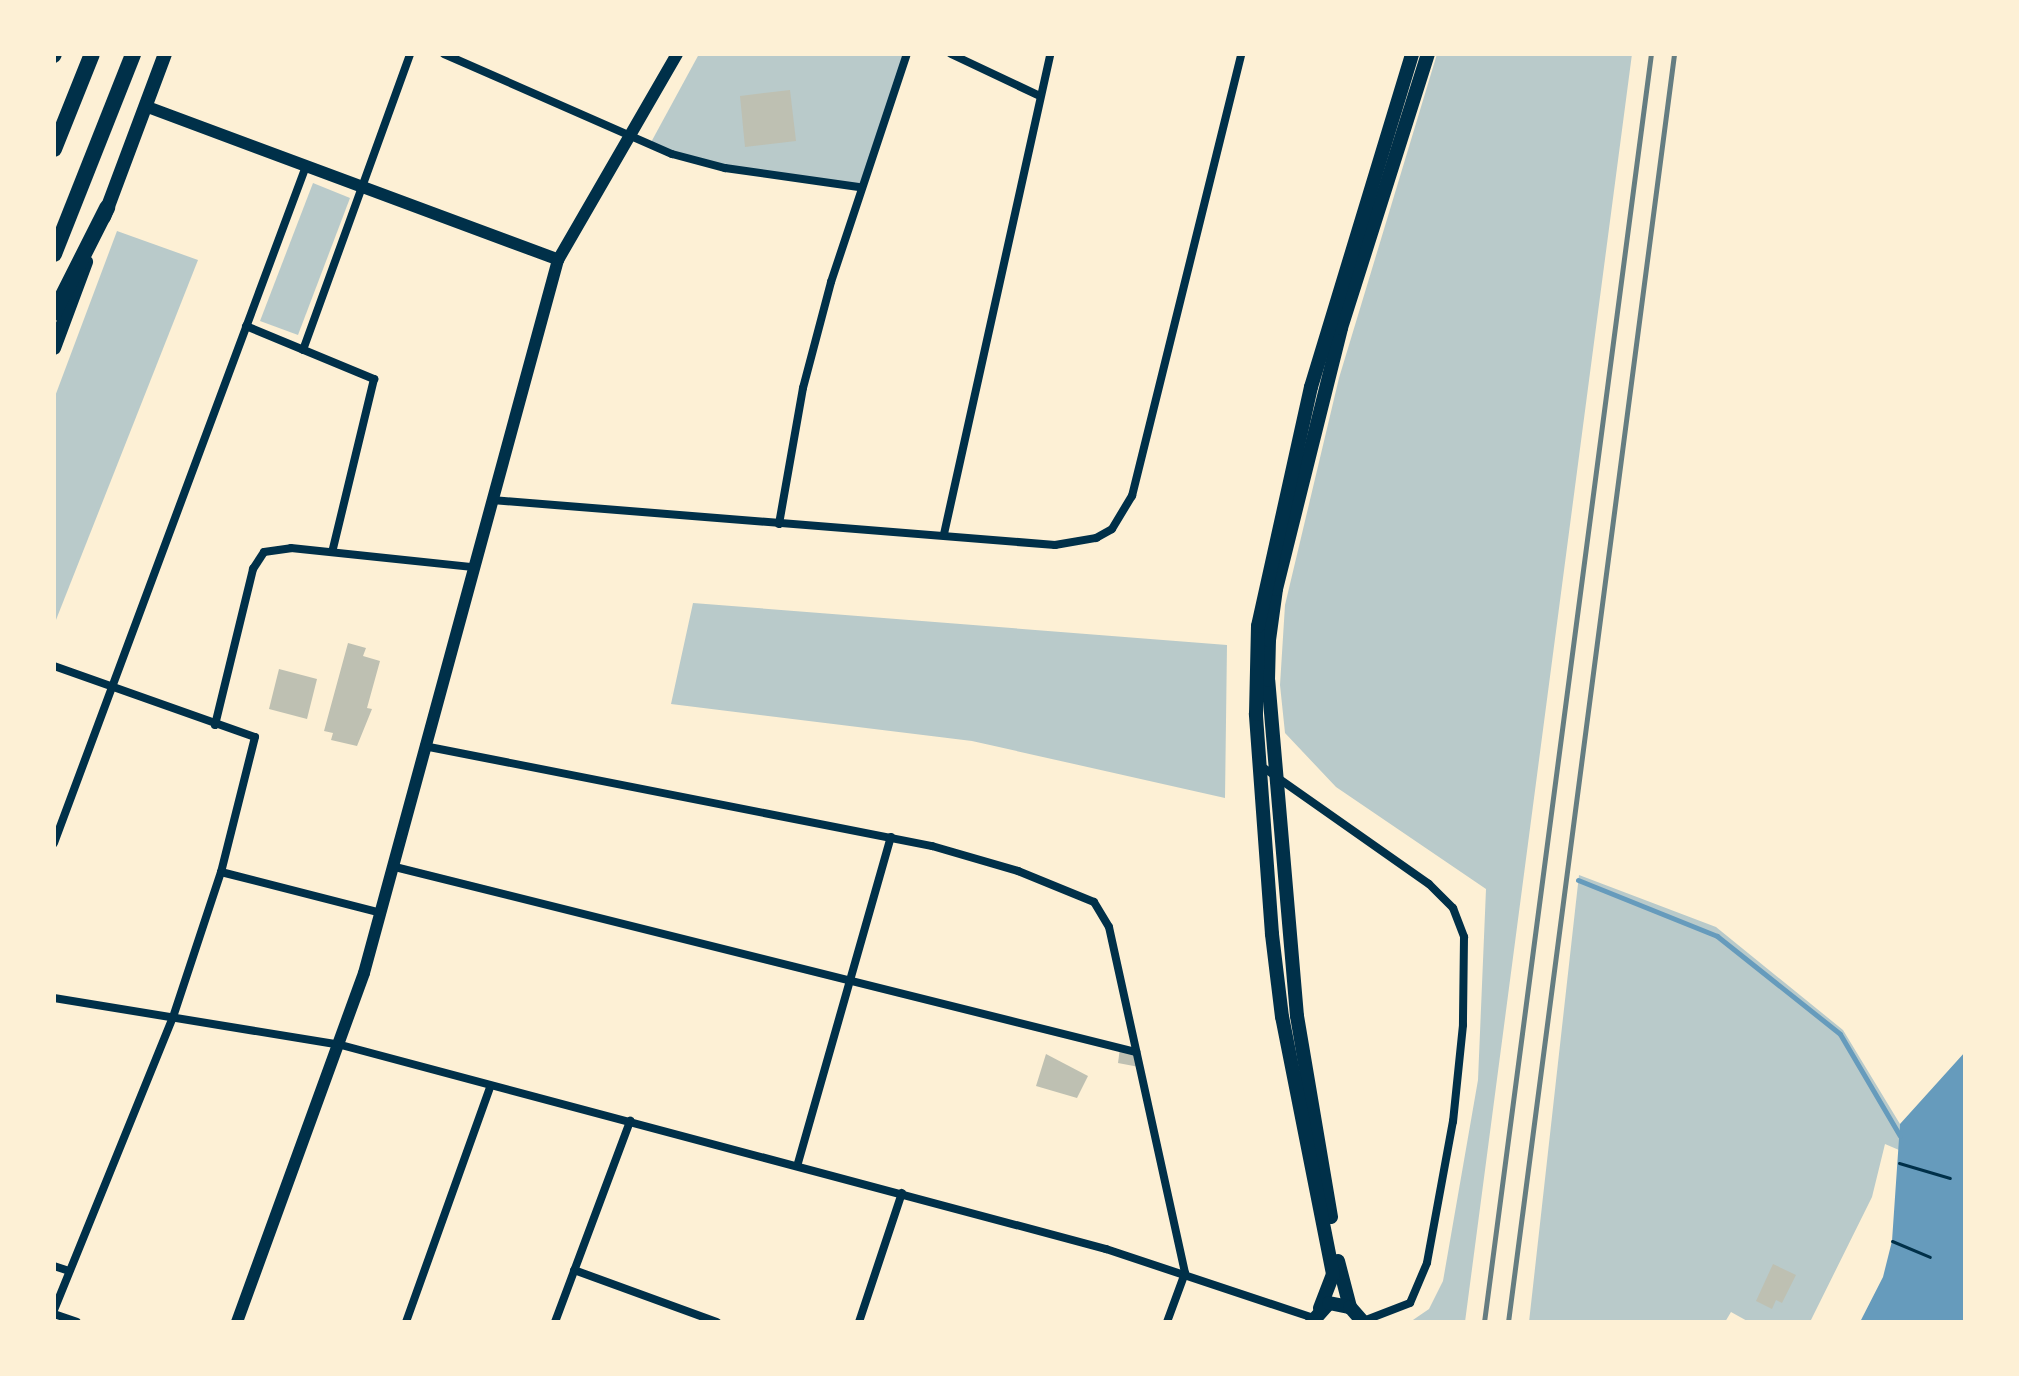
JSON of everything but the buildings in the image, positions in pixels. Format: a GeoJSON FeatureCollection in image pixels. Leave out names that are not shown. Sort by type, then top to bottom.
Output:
{"type":"FeatureCollection","features":[{"type":"Feature","properties":{"kind":"highway"},"geometry":{"type":"LineString","coordinates":[[54,149],[92,54]]}},
{"type":"Feature","properties":{"kind":"highway"},"geometry":{"type":"LineString","coordinates":[[54,254],[133,54]]}},
{"type":"Feature","properties":{"kind":"highway"},"geometry":{"type":"LineString","coordinates":[[54,313],[107,208]]}},
{"type":"Feature","properties":{"kind":"main road"},"geometry":{"type":"LineString","coordinates":[[54,348],[165,54]]}},
{"type":"Feature","properties":{"kind":"main road"},"geometry":{"type":"LineString","coordinates":[[1315,1316],[1332,1284],[1331,1264],[1282,1017],[1255,673],[1267,573],[1311,387],[1412,54]]}},
{"type":"Feature","properties":{"kind":"main road"},"geometry":{"type":"LineString","coordinates":[[1363,1322],[1350,1307],[1297,1016],[1268,680],[1276,589],[1341,328],[1428,54]]}},
{"type":"Feature","properties":{"kind":"main road"},"geometry":{"type":"LineString","coordinates":[[1315,1316],[1329,1303],[1350,1307]]}},
{"type":"Feature","properties":{"kind":"street"},"geometry":{"type":"LineString","coordinates":[[303,350],[410,54]]}},
{"type":"Feature","properties":{"kind":"street"},"geometry":{"type":"LineString","coordinates":[[444,54],[627,138],[725,168],[859,187]]}},
{"type":"Feature","properties":{"kind":"street"},"geometry":{"type":"LineString","coordinates":[[237,1322],[341,1045],[382,913],[424,746],[558,260],[677,54]]}},
{"type":"Feature","properties":{"kind":"street"},"geometry":{"type":"LineString","coordinates":[[779,524],[803,388],[859,187],[907,54]]}},
{"type":"Feature","properties":{"kind":"street"},"geometry":{"type":"LineString","coordinates":[[951,54],[1040,96]]}},
{"type":"Feature","properties":{"kind":"street"},"geometry":{"type":"LineString","coordinates":[[944,534],[1050,54]]}},
{"type":"Feature","properties":{"kind":"street"},"geometry":{"type":"LineString","coordinates":[[492,500],[1055,545],[1096,538],[1122,517],[1241,54]]}},
{"type":"Feature","properties":{"kind":"street"},"geometry":{"type":"LineString","coordinates":[[145,106],[558,260]]}},
{"type":"Feature","properties":{"kind":"street"},"geometry":{"type":"LineString","coordinates":[[54,843],[306,166]]}},
{"type":"Feature","properties":{"kind":"street"},"geometry":{"type":"LineString","coordinates":[[246,326],[374,379],[332,552]]}},
{"type":"Feature","properties":{"kind":"street"},"geometry":{"type":"LineString","coordinates":[[215,725],[258,559],[271,548],[473,567]]}},
{"type":"Feature","properties":{"kind":"street"},"geometry":{"type":"LineString","coordinates":[[54,666],[255,737],[221,872],[173,1017],[54,1312],[77,1322]]}},
{"type":"Feature","properties":{"kind":"street"},"geometry":{"type":"LineString","coordinates":[[424,746],[891,837],[989,862],[1094,902],[1109,927],[1185,1273],[1167,1322]]}},
{"type":"Feature","properties":{"kind":"street"},"geometry":{"type":"LineString","coordinates":[[1261,766],[1429,884],[1453,908],[1464,937],[1463,1025],[1453,1121],[1427,1263],[1410,1303],[1363,1322]]}},
{"type":"Feature","properties":{"kind":"street"},"geometry":{"type":"LineString","coordinates":[[798,1163],[891,837]]}},
{"type":"Feature","properties":{"kind":"street"},"geometry":{"type":"LineString","coordinates":[[395,867],[1136,1052]]}},
{"type":"Feature","properties":{"kind":"street"},"geometry":{"type":"LineString","coordinates":[[221,872],[382,913]]}},
{"type":"Feature","properties":{"kind":"street"},"geometry":{"type":"LineString","coordinates":[[54,998],[341,1045],[490,1088],[798,1163],[1185,1273],[1315,1316]]}},
{"type":"Feature","properties":{"kind":"street"},"geometry":{"type":"LineString","coordinates":[[406,1322],[490,1088]]}},
{"type":"Feature","properties":{"kind":"street"},"geometry":{"type":"LineString","coordinates":[[555,1322],[630,1121]]}},
{"type":"Feature","properties":{"kind":"street"},"geometry":{"type":"LineString","coordinates":[[859,1322],[902,1193]]}},
{"type":"Feature","properties":{"kind":"street"},"geometry":{"type":"LineString","coordinates":[[54,1266],[69,1271]]}},
{"type":"Feature","properties":{"kind":"street"},"geometry":{"type":"LineString","coordinates":[[574,1270],[717,1322]]}},
{"type":"Feature","properties":{"kind":"path"},"geometry":{"type":"LineString","coordinates":[[1899,1163],[1950,1178]]}},
{"type":"Feature","properties":{"kind":"path"},"geometry":{"type":"LineString","coordinates":[[1892,1241],[1930,1257]]}},
{"type":"Feature","properties":{"kind":"shaded area"},"geometry":{"type":"Polygon","coordinates":[[[699,54],[907,54],[859,187],[725,168],[649,146],[699,54]]]}},
{"type":"Feature","properties":{"kind":"shaded area"},"geometry":{"type":"Polygon","coordinates":[[[1437,54],[1632,54],[1465,1322],[1410,1322],[1429,1309],[1443,1281],[1478,1080],[1486,889],[1336,787],[1285,733],[1280,685],[1285,605],[1339,378],[1437,54]]]}},
{"type":"Feature","properties":{"kind":"shaded area"},"geometry":{"type":"Polygon","coordinates":[[[313,183],[350,198],[298,335],[260,321],[313,183]]]}},
{"type":"Feature","properties":{"kind":"shaded area"},"geometry":{"type":"Polygon","coordinates":[[[117,231],[198,260],[54,625],[54,399],[117,231]]]}},
{"type":"Feature","properties":{"kind":"shaded area"},"geometry":{"type":"Polygon","coordinates":[[[693,603],[1227,645],[1225,798],[972,741],[671,704],[693,603]]]}},
{"type":"Feature","properties":{"kind":"shaded area"},"geometry":{"type":"Polygon","coordinates":[[[1579,875],[1716,927],[1843,1030],[1900,1124],[1899,1150],[1885,1144],[1872,1197],[1810,1322],[1749,1322],[1731,1312],[1725,1322],[1529,1322],[1579,875]]]}},
{"type":"Feature","properties":{"kind":"water"},"geometry":{"type":"Polygon","coordinates":[[[1965,1052],[1965,1322],[1860,1322],[1883,1277],[1892,1241],[1900,1124],[1965,1052]]]}},
{"type":"Feature","properties":{"kind":"waterway"},"geometry":{"type":"LineString","coordinates":[[1578,880],[1717,936],[1840,1034],[1900,1136]]}},
{"type":"Feature","properties":{"kind":"railway"},"geometry":{"type":"LineString","coordinates":[[1484,1322],[1651,54]]}},
{"type":"Feature","properties":{"kind":"railway"},"geometry":{"type":"LineString","coordinates":[[1508,1322],[1674,54]]}}]}
